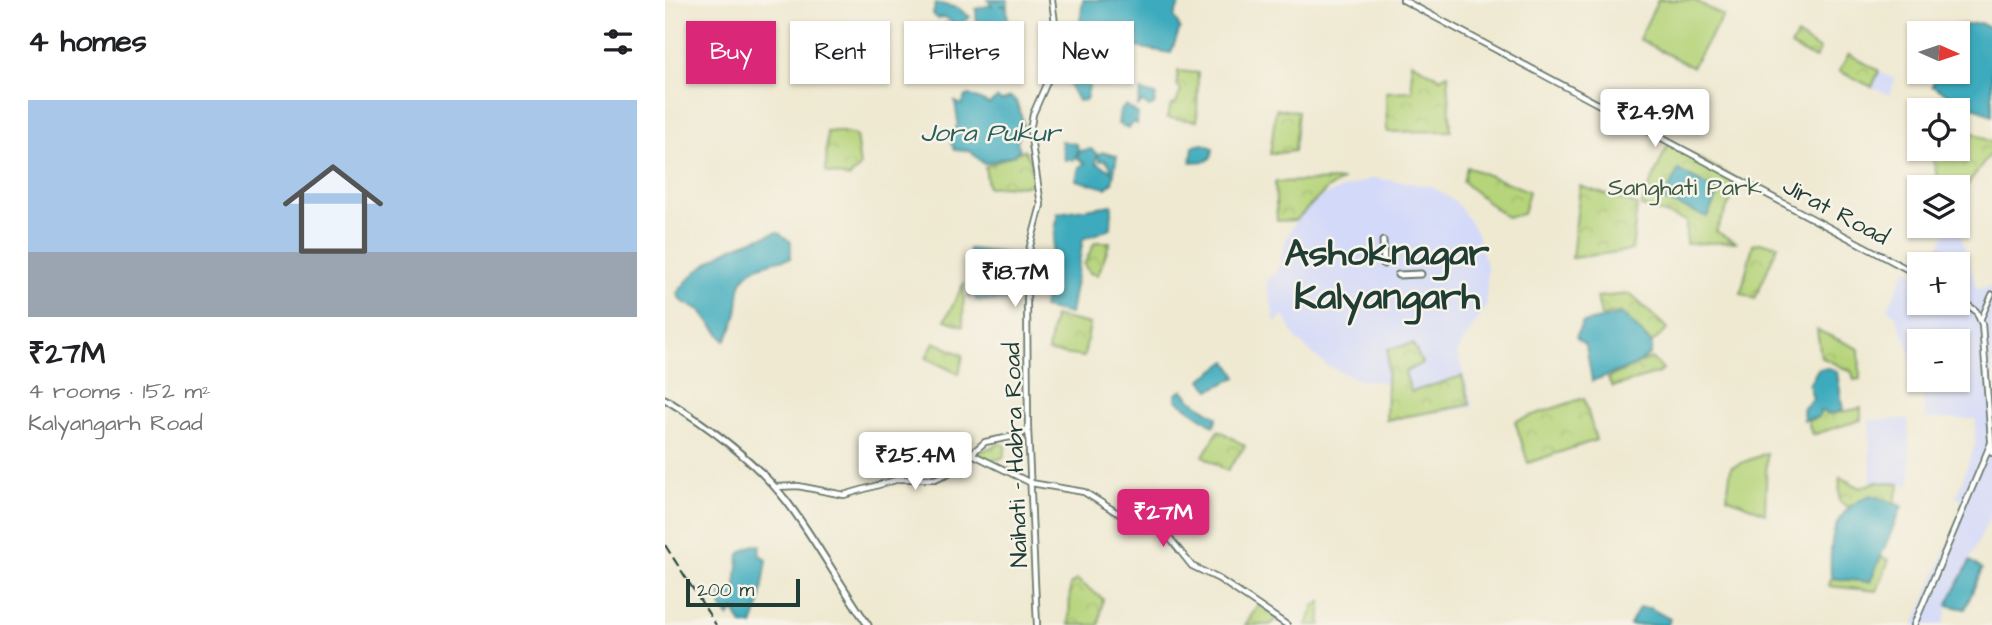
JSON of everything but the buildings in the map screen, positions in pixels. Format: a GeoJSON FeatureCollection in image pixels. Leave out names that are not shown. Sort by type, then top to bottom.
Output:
{"type":"FeatureCollection","features":[{"type":"Feature","properties":{"kind":"main road","name":"Naihati - Habra Road"},"geometry":{"type":"LineString","coordinates":[[1037,625],[1028,428],[1028,260],[1041,205],[1030,131],[1033,114],[1059,55],[1052,0]]}},
{"type":"Feature","properties":{"kind":"main road","name":"Jirat Road"},"geometry":{"type":"LineString","coordinates":[[1403,0],[1907,269]]}},
{"type":"Feature","properties":{"kind":"main road"},"geometry":{"type":"LineString","coordinates":[[1383,241],[1384,264]]}},
{"type":"Feature","properties":{"kind":"main road"},"geometry":{"type":"LineString","coordinates":[[1398,275],[1422,274]]}},
{"type":"Feature","properties":{"kind":"main road"},"geometry":{"type":"LineString","coordinates":[[1970,305],[1981,319],[1992,453]]}},
{"type":"Feature","properties":{"kind":"main road"},"geometry":{"type":"LineString","coordinates":[[665,398],[724,439],[785,499],[868,625]]}},
{"type":"Feature","properties":{"kind":"main road"},"geometry":{"type":"LineString","coordinates":[[774,487],[792,485],[834,495],[846,495],[892,480],[942,477],[970,453],[993,439],[1021,435],[1028,428]]}},
{"type":"Feature","properties":{"kind":"main road"},"geometry":{"type":"LineString","coordinates":[[1914,625],[1991,443]]}},
{"type":"Feature","properties":{"kind":"main road"},"geometry":{"type":"LineString","coordinates":[[970,453],[1031,483],[1084,492],[1116,512],[1164,531],[1192,566],[1220,579],[1287,625]]}},
{"type":"Feature","properties":{"kind":"main road"},"geometry":{"type":"LineString","coordinates":[[785,499],[786,490],[792,485]]}},
{"type":"Feature","properties":{"kind":"street"},"geometry":{"type":"LineString","coordinates":[[1981,319],[1992,294]]}},
{"type":"Feature","properties":{"kind":"shaded area"},"geometry":{"type":"Polygon","coordinates":[[[1879,71],[1895,80],[1889,95],[1872,87],[1879,71]]]}},
{"type":"Feature","properties":{"kind":"shaded area"},"geometry":{"type":"Polygon","coordinates":[[[1373,178],[1431,186],[1456,202],[1476,231],[1487,267],[1486,307],[1457,352],[1473,407],[1386,420],[1386,383],[1357,379],[1326,365],[1296,339],[1284,315],[1275,322],[1266,281],[1277,272],[1286,239],[1296,220],[1322,196],[1373,178]]]}},
{"type":"Feature","properties":{"kind":"shaded area"},"geometry":{"type":"Polygon","coordinates":[[[1943,238],[1962,238],[1966,252],[1953,252],[1939,247],[1943,238]]]}},
{"type":"Feature","properties":{"kind":"shaded area"},"geometry":{"type":"Polygon","coordinates":[[[1970,265],[1977,289],[1992,286],[1992,513],[1948,605],[1943,625],[1914,625],[1967,501],[1956,497],[1975,445],[1976,419],[1926,419],[1922,392],[1970,392],[1970,329],[1907,329],[1907,343],[1895,314],[1888,309],[1906,269],[1907,315],[1970,315],[1970,265]]]}},
{"type":"Feature","properties":{"kind":"shaded area"},"geometry":{"type":"Polygon","coordinates":[[[1908,419],[1911,485],[1871,483],[1869,420],[1908,419]]]}},
{"type":"Feature","properties":{"kind":"green space"},"geometry":{"type":"Polygon","coordinates":[[[1658,0],[1694,0],[1723,16],[1692,67],[1639,39],[1658,0]]]}},
{"type":"Feature","properties":{"kind":"green space"},"geometry":{"type":"Polygon","coordinates":[[[1797,35],[1820,50],[1815,59],[1791,46],[1797,35]]]}},
{"type":"Feature","properties":{"kind":"green space"},"geometry":{"type":"Polygon","coordinates":[[[1849,54],[1879,71],[1872,87],[1839,71],[1849,54]]]}},
{"type":"Feature","properties":{"kind":"green space"},"geometry":{"type":"Polygon","coordinates":[[[1411,62],[1440,78],[1448,74],[1451,131],[1387,132],[1386,92],[1412,91],[1411,62]]]}},
{"type":"Feature","properties":{"kind":"green space"},"geometry":{"type":"Polygon","coordinates":[[[1178,71],[1198,73],[1197,121],[1167,118],[1171,105],[1176,104],[1181,90],[1177,85],[1178,71]]]}},
{"type":"Feature","properties":{"kind":"green space"},"geometry":{"type":"Polygon","coordinates":[[[1276,109],[1298,111],[1294,151],[1270,154],[1276,109]]]}},
{"type":"Feature","properties":{"kind":"green space"},"geometry":{"type":"Polygon","coordinates":[[[1970,131],[1992,143],[1992,152],[1970,182],[1970,175],[1937,175],[1933,161],[1970,161],[1970,131]]]}},
{"type":"Feature","properties":{"kind":"green space"},"geometry":{"type":"Polygon","coordinates":[[[827,132],[856,135],[860,167],[849,178],[826,172],[827,132]]]}},
{"type":"Feature","properties":{"kind":"green space","name":"Sanghati Park"},"geometry":{"type":"Polygon","coordinates":[[[1669,142],[1740,181],[1716,231],[1735,242],[1686,244],[1686,221],[1641,206],[1669,142]]]}},
{"type":"Feature","properties":{"kind":"green space"},"geometry":{"type":"Polygon","coordinates":[[[1024,150],[1031,161],[1033,185],[988,187],[985,167],[1024,150]]]}},
{"type":"Feature","properties":{"kind":"green space"},"geometry":{"type":"Polygon","coordinates":[[[1467,167],[1529,191],[1523,214],[1506,217],[1463,182],[1467,167]]]}},
{"type":"Feature","properties":{"kind":"green space"},"geometry":{"type":"Polygon","coordinates":[[[1343,180],[1327,189],[1296,220],[1277,221],[1275,182],[1343,180]]]}},
{"type":"Feature","properties":{"kind":"green space"},"geometry":{"type":"Polygon","coordinates":[[[1580,186],[1637,205],[1632,250],[1572,258],[1580,186]]]}},
{"type":"Feature","properties":{"kind":"green space"},"geometry":{"type":"Polygon","coordinates":[[[1095,242],[1110,242],[1098,275],[1090,273],[1084,265],[1095,242]]]}},
{"type":"Feature","properties":{"kind":"green space"},"geometry":{"type":"Polygon","coordinates":[[[1753,244],[1778,245],[1755,299],[1741,293],[1753,244]]]}},
{"type":"Feature","properties":{"kind":"green space"},"geometry":{"type":"Polygon","coordinates":[[[1939,247],[1953,252],[1935,252],[1939,247]]]}},
{"type":"Feature","properties":{"kind":"green space"},"geometry":{"type":"Polygon","coordinates":[[[964,283],[963,326],[945,320],[964,283]]]}},
{"type":"Feature","properties":{"kind":"green space"},"geometry":{"type":"Polygon","coordinates":[[[1630,294],[1668,329],[1652,343],[1620,312],[1601,316],[1597,297],[1630,294]]]}},
{"type":"Feature","properties":{"kind":"green space"},"geometry":{"type":"Polygon","coordinates":[[[1054,316],[1090,324],[1084,357],[1048,352],[1054,316]]]}},
{"type":"Feature","properties":{"kind":"green space"},"geometry":{"type":"Polygon","coordinates":[[[1817,330],[1859,349],[1860,379],[1854,380],[1852,372],[1821,357],[1817,330]]]}},
{"type":"Feature","properties":{"kind":"green space"},"geometry":{"type":"Polygon","coordinates":[[[934,342],[963,355],[959,374],[926,358],[934,342]]]}},
{"type":"Feature","properties":{"kind":"green space"},"geometry":{"type":"Polygon","coordinates":[[[1413,344],[1422,363],[1405,372],[1411,392],[1462,376],[1470,405],[1386,420],[1388,349],[1413,344]]]}},
{"type":"Feature","properties":{"kind":"green space"},"geometry":{"type":"Polygon","coordinates":[[[1651,358],[1663,369],[1659,373],[1612,387],[1608,378],[1651,358]]]}},
{"type":"Feature","properties":{"kind":"green space"},"geometry":{"type":"Polygon","coordinates":[[[1584,398],[1596,440],[1528,463],[1515,421],[1584,398]]]}},
{"type":"Feature","properties":{"kind":"green space"},"geometry":{"type":"Polygon","coordinates":[[[1861,408],[1861,420],[1812,435],[1808,421],[1819,417],[1820,410],[1832,414],[1861,408]]]}},
{"type":"Feature","properties":{"kind":"green space"},"geometry":{"type":"Polygon","coordinates":[[[1219,430],[1245,446],[1227,471],[1203,456],[1219,430]]]}},
{"type":"Feature","properties":{"kind":"green space"},"geometry":{"type":"Polygon","coordinates":[[[1001,443],[1006,446],[1003,458],[990,461],[974,454],[1001,443]]]}},
{"type":"Feature","properties":{"kind":"green space"},"geometry":{"type":"Polygon","coordinates":[[[1767,453],[1765,513],[1727,497],[1731,467],[1767,453]]]}},
{"type":"Feature","properties":{"kind":"green space"},"geometry":{"type":"Polygon","coordinates":[[[1840,477],[1860,488],[1875,482],[1900,484],[1894,503],[1871,495],[1848,507],[1839,501],[1840,477]]]}},
{"type":"Feature","properties":{"kind":"green space"},"geometry":{"type":"Polygon","coordinates":[[[1881,557],[1889,560],[1877,591],[1829,586],[1831,578],[1870,582],[1881,557]]]}},
{"type":"Feature","properties":{"kind":"green space"},"geometry":{"type":"Polygon","coordinates":[[[1077,580],[1103,599],[1099,625],[1069,625],[1070,585],[1077,580]]]}},
{"type":"Feature","properties":{"kind":"green space"},"geometry":{"type":"Polygon","coordinates":[[[1321,602],[1321,625],[1307,625],[1314,606],[1321,602]]]}},
{"type":"Feature","properties":{"kind":"green space"},"geometry":{"type":"Polygon","coordinates":[[[1259,604],[1277,618],[1270,625],[1245,625],[1259,604]]]}},
{"type":"Feature","properties":{"kind":"water"},"geometry":{"type":"Polygon","coordinates":[[[988,0],[1008,0],[1008,5],[999,5],[1007,7],[1008,21],[977,21],[976,9],[990,5],[993,7],[988,0]]]}},
{"type":"Feature","properties":{"kind":"water"},"geometry":{"type":"Polygon","coordinates":[[[1083,0],[1181,0],[1174,17],[1180,28],[1171,53],[1134,47],[1134,21],[1080,21],[1083,0]]]}},
{"type":"Feature","properties":{"kind":"water"},"geometry":{"type":"Polygon","coordinates":[[[936,3],[958,8],[970,17],[964,21],[950,21],[945,17],[937,18],[933,14],[936,3]]]}},
{"type":"Feature","properties":{"kind":"water"},"geometry":{"type":"Polygon","coordinates":[[[1980,23],[1992,29],[1992,116],[1970,105],[1970,98],[1956,98],[1932,86],[1971,84],[1971,24],[1980,23]]]}},
{"type":"Feature","properties":{"kind":"water"},"geometry":{"type":"Polygon","coordinates":[[[1069,84],[1090,84],[1086,100],[1078,101],[1069,84]]]}},
{"type":"Feature","properties":{"kind":"water"},"geometry":{"type":"Polygon","coordinates":[[[1141,91],[1156,95],[1154,105],[1149,107],[1143,102],[1138,106],[1141,91]]]}},
{"type":"Feature","properties":{"kind":"water","name":"Jora Pukur"},"geometry":{"type":"Polygon","coordinates":[[[969,95],[989,104],[997,98],[1002,101],[1010,97],[1016,101],[1024,124],[1017,142],[1020,149],[1014,155],[984,164],[970,151],[955,150],[951,142],[958,122],[955,102],[962,105],[965,97],[969,95]]]}},
{"type":"Feature","properties":{"kind":"water"},"geometry":{"type":"Polygon","coordinates":[[[1126,105],[1138,114],[1137,124],[1134,122],[1129,128],[1118,124],[1120,111],[1126,105]]]}},
{"type":"Feature","properties":{"kind":"water"},"geometry":{"type":"Polygon","coordinates":[[[1061,141],[1077,144],[1078,151],[1074,160],[1065,160],[1061,141]]]}},
{"type":"Feature","properties":{"kind":"water"},"geometry":{"type":"Polygon","coordinates":[[[1203,144],[1213,148],[1212,156],[1207,161],[1191,162],[1193,146],[1203,144]]]}},
{"type":"Feature","properties":{"kind":"water"},"geometry":{"type":"Polygon","coordinates":[[[1091,149],[1097,154],[1096,163],[1111,171],[1110,165],[1105,160],[1100,161],[1098,155],[1102,152],[1117,156],[1112,183],[1106,188],[1076,180],[1079,167],[1085,163],[1077,158],[1080,151],[1091,149]]]}},
{"type":"Feature","properties":{"kind":"water"},"geometry":{"type":"Polygon","coordinates":[[[1678,170],[1719,192],[1707,217],[1663,200],[1678,170]]]}},
{"type":"Feature","properties":{"kind":"water"},"geometry":{"type":"Polygon","coordinates":[[[1112,205],[1111,228],[1083,239],[1070,314],[1043,308],[1058,213],[1112,205]]]}},
{"type":"Feature","properties":{"kind":"water"},"geometry":{"type":"Polygon","coordinates":[[[778,232],[791,242],[791,258],[767,263],[752,270],[744,278],[734,325],[725,341],[700,310],[681,301],[677,293],[710,261],[749,241],[778,232]]]}},
{"type":"Feature","properties":{"kind":"water"},"geometry":{"type":"Polygon","coordinates":[[[969,249],[1017,254],[1009,281],[1011,301],[976,300],[975,295],[969,297],[969,249]]]}},
{"type":"Feature","properties":{"kind":"water"},"geometry":{"type":"Polygon","coordinates":[[[1618,315],[1625,316],[1652,344],[1651,353],[1636,365],[1592,381],[1586,346],[1576,337],[1582,323],[1618,315]]]}},
{"type":"Feature","properties":{"kind":"water"},"geometry":{"type":"Polygon","coordinates":[[[1227,361],[1237,377],[1210,390],[1201,380],[1227,361]]]}},
{"type":"Feature","properties":{"kind":"water"},"geometry":{"type":"Polygon","coordinates":[[[1829,368],[1837,372],[1843,410],[1832,414],[1820,411],[1819,417],[1804,420],[1803,409],[1813,399],[1809,385],[1818,369],[1829,368]]]}},
{"type":"Feature","properties":{"kind":"water"},"geometry":{"type":"Polygon","coordinates":[[[1183,390],[1190,399],[1217,417],[1214,426],[1176,400],[1176,394],[1183,390]]]}},
{"type":"Feature","properties":{"kind":"water"},"geometry":{"type":"Polygon","coordinates":[[[1871,495],[1902,506],[1870,582],[1831,578],[1831,551],[1835,528],[1848,509],[1871,495]]]}},
{"type":"Feature","properties":{"kind":"water"},"geometry":{"type":"Polygon","coordinates":[[[754,545],[761,545],[759,554],[767,560],[760,604],[752,625],[742,625],[734,610],[728,617],[721,606],[721,589],[729,600],[729,594],[736,586],[739,554],[754,545]]]}},
{"type":"Feature","properties":{"kind":"water"},"geometry":{"type":"Polygon","coordinates":[[[1970,561],[1982,569],[1965,609],[1947,605],[1970,561]]]}},
{"type":"Feature","properties":{"kind":"water"},"geometry":{"type":"Polygon","coordinates":[[[1639,608],[1650,608],[1670,619],[1668,625],[1630,625],[1639,608]]]}},
{"type":"Feature","properties":{"kind":"railway"},"geometry":{"type":"LineString","coordinates":[[665,545],[716,625]]}},
{"type":"Feature","properties":{"kind":"district","name":"Ashoknagar Kalyangarh"},"geometry":{"type":"Point","coordinates":[1387,274]}}]}
